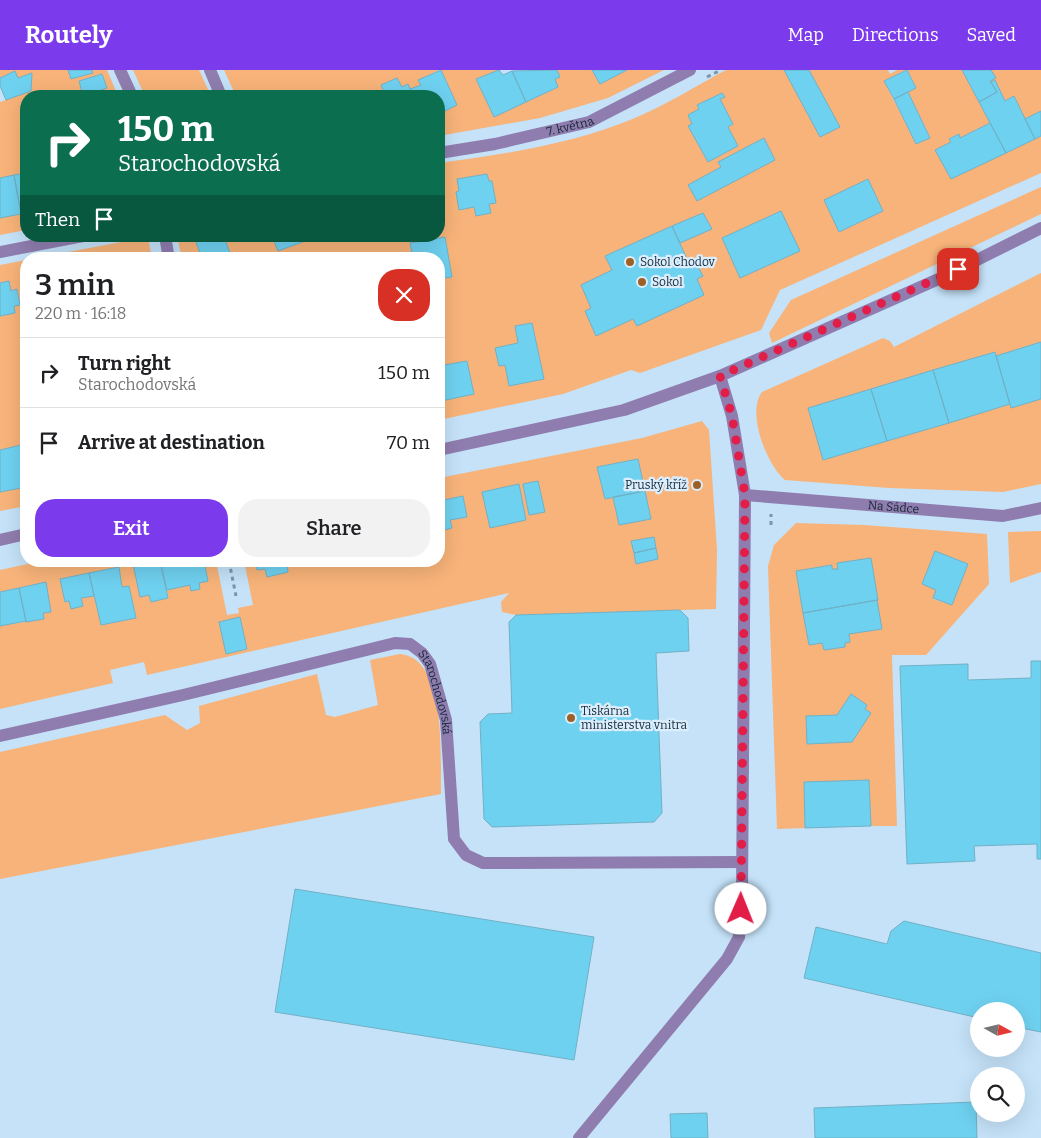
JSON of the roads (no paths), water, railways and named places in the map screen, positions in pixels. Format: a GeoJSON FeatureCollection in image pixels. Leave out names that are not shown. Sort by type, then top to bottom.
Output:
{"type":"FeatureCollection","features":[{"type":"Feature","properties":{"kind":"street"},"geometry":{"type":"LineString","coordinates":[[120,70],[129,90]]}},
{"type":"Feature","properties":{"kind":"street"},"geometry":{"type":"LineString","coordinates":[[210,70],[218,90]]}},
{"type":"Feature","properties":{"kind":"street","name":"7. května"},"geometry":{"type":"LineString","coordinates":[[445,152],[495,144],[589,122],[690,70]]}},
{"type":"Feature","properties":{"kind":"street"},"geometry":{"type":"LineString","coordinates":[[445,449],[624,410],[720,376],[943,277],[1041,228]]}},
{"type":"Feature","properties":{"kind":"street"},"geometry":{"type":"LineString","coordinates":[[0,252],[52,242]]}},
{"type":"Feature","properties":{"kind":"street"},"geometry":{"type":"LineString","coordinates":[[579,1138],[727,959],[739,937],[742,893],[745,495],[732,416],[720,376]]}},
{"type":"Feature","properties":{"kind":"street","name":"Na Sádce"},"geometry":{"type":"LineString","coordinates":[[745,495],[1003,516],[1041,508]]}},
{"type":"Feature","properties":{"kind":"street"},"geometry":{"type":"LineString","coordinates":[[0,540],[20,535]]}},
{"type":"Feature","properties":{"kind":"street","name":"Starochodovská"},"geometry":{"type":"LineString","coordinates":[[0,736],[183,696],[395,643],[410,644],[422,653],[430,664],[446,720],[454,839],[466,855],[483,862],[742,862]]}},
{"type":"Feature","properties":{"kind":"place","name":"Sokol Chodov"},"geometry":{"type":"Point","coordinates":[630,262]}},
{"type":"Feature","properties":{"kind":"place","name":"Sokol"},"geometry":{"type":"Point","coordinates":[642,282]}},
{"type":"Feature","properties":{"kind":"place","name":"Pruský kříž"},"geometry":{"type":"Point","coordinates":[697,485]}},
{"type":"Feature","properties":{"kind":"place","name":"Tiskárna ministerstva vnitra"},"geometry":{"type":"Point","coordinates":[571,718]}}]}
